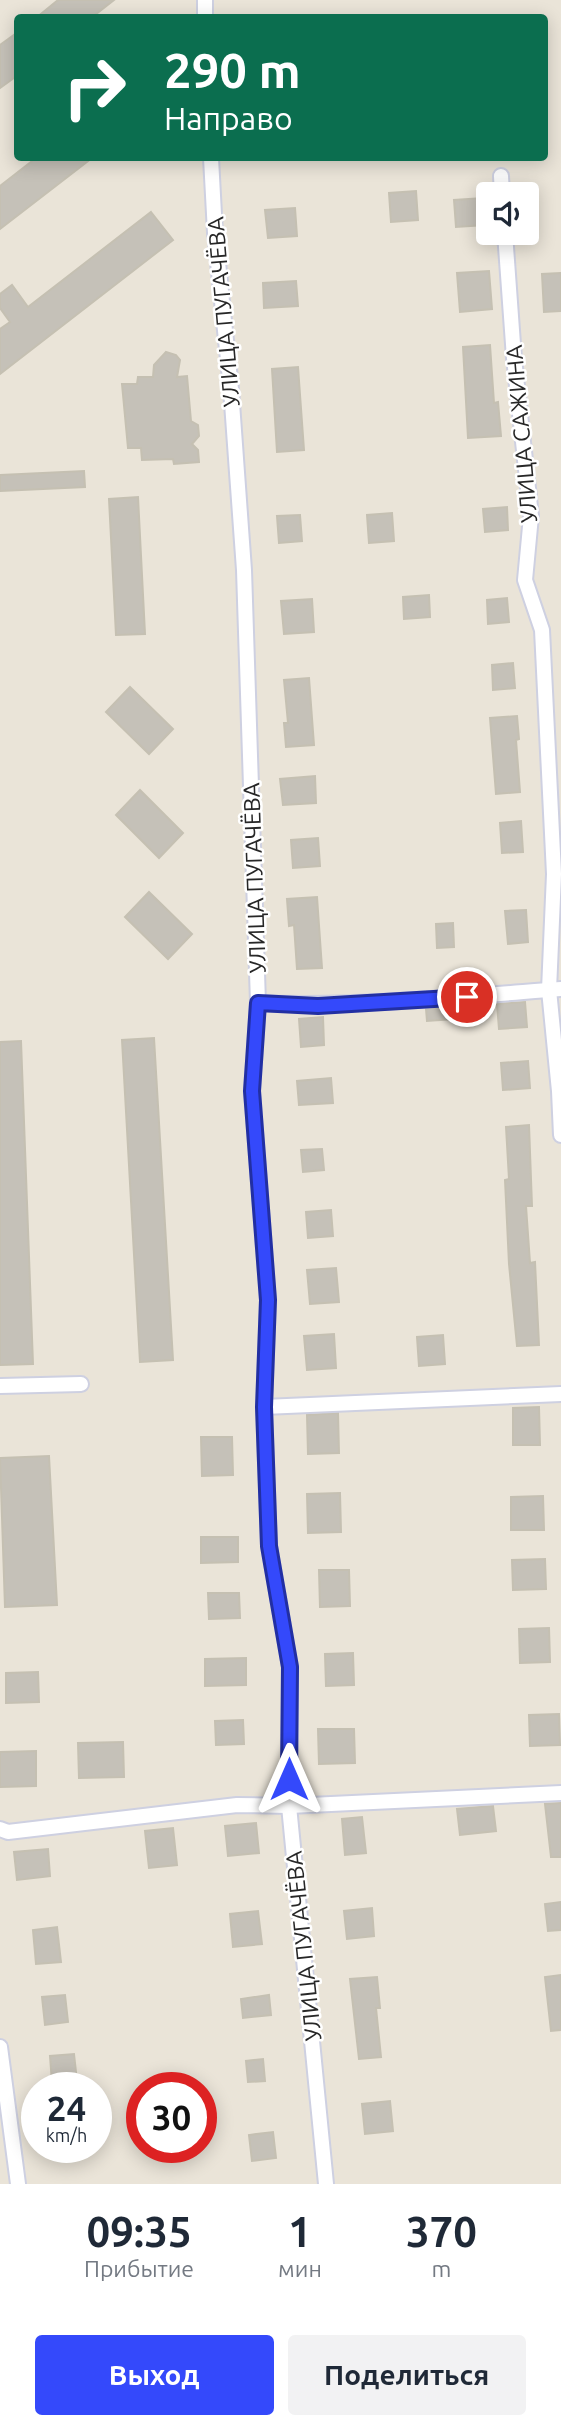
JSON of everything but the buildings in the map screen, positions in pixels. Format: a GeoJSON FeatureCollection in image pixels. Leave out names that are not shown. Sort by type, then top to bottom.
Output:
{"type":"FeatureCollection","features":[{"type":"Feature","properties":{"kind":"street","name":"УЛИЦА ПУГАЧЁВА"},"geometry":{"type":"LineString","coordinates":[[211,161],[244,570],[258,1003],[252,1091],[268,1300],[264,1407],[269,1546],[290,1667],[289,1807],[326,2184]]}},
{"type":"Feature","properties":{"kind":"street"},"geometry":{"type":"LineString","coordinates":[[501,176],[501,182]]}},
{"type":"Feature","properties":{"kind":"street","name":"УЛИЦА САЖИНА"},"geometry":{"type":"LineString","coordinates":[[506,245],[514,358],[531,516],[525,580],[542,630],[554,874],[561,1135]]}},
{"type":"Feature","properties":{"kind":"street"},"geometry":{"type":"LineString","coordinates":[[258,1003],[318,1006],[440,1000],[555,989]]}},
{"type":"Feature","properties":{"kind":"street"},"geometry":{"type":"LineString","coordinates":[[0,1386],[81,1384]]}},
{"type":"Feature","properties":{"kind":"street"},"geometry":{"type":"LineString","coordinates":[[264,1407],[561,1394]]}},
{"type":"Feature","properties":{"kind":"street"},"geometry":{"type":"LineString","coordinates":[[0,1829],[8,1832],[237,1805],[289,1807],[561,1793]]}},
{"type":"Feature","properties":{"kind":"street"},"geometry":{"type":"LineString","coordinates":[[0,2047],[18,2184]]}},
{"type":"Feature","properties":{"kind":"route"},"geometry":{"type":"LineString","coordinates":[[289,1779],[290,1667],[269,1546],[264,1407],[268,1300],[252,1091],[258,1003],[318,1006],[467,997]]}}]}
